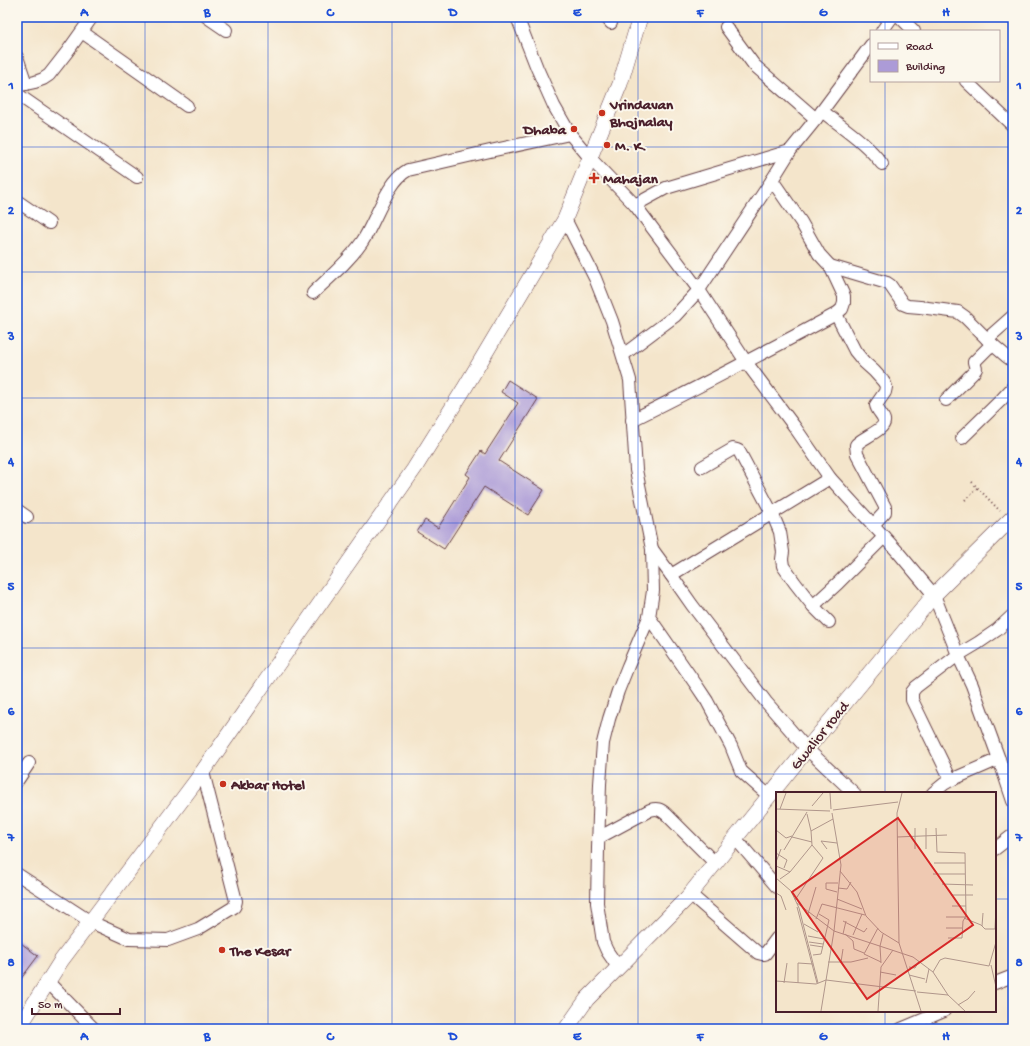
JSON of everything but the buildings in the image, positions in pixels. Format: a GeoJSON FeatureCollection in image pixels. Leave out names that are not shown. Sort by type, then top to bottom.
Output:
{"type":"FeatureCollection","features":[{"type":"Feature","properties":{"kind":"main road"},"geometry":{"type":"LineString","coordinates":[[18,1029],[61,961],[203,772],[414,469],[468,383],[565,219],[620,84],[640,17]]}},
{"type":"Feature","properties":{"kind":"main road","name":"Gwalior road"},"geometry":{"type":"LineString","coordinates":[[566,1029],[587,999],[690,894],[934,595],[1011,519]]}},
{"type":"Feature","properties":{"kind":"street"},"geometry":{"type":"LineString","coordinates":[[17,57],[21,85],[43,80],[68,52],[92,17]]}},
{"type":"Feature","properties":{"kind":"street"},"geometry":{"type":"LineString","coordinates":[[207,17],[226,30]]}},
{"type":"Feature","properties":{"kind":"street"},"geometry":{"type":"LineString","coordinates":[[517,17],[554,106],[570,134],[590,158],[635,204],[699,290],[746,362],[794,426],[830,478],[934,595],[972,686],[1013,801]]}},
{"type":"Feature","properties":{"kind":"street"},"geometry":{"type":"LineString","coordinates":[[883,30],[892,17]]}},
{"type":"Feature","properties":{"kind":"street"},"geometry":{"type":"LineString","coordinates":[[900,17],[913,30]]}},
{"type":"Feature","properties":{"kind":"street"},"geometry":{"type":"LineString","coordinates":[[726,27],[754,65],[819,115],[862,142],[875,154],[882,164]]}},
{"type":"Feature","properties":{"kind":"street"},"geometry":{"type":"LineString","coordinates":[[82,32],[187,106]]}},
{"type":"Feature","properties":{"kind":"street"},"geometry":{"type":"LineString","coordinates":[[622,355],[675,316],[699,290],[790,151],[870,46]]}},
{"type":"Feature","properties":{"kind":"street"},"geometry":{"type":"LineString","coordinates":[[967,82],[1013,126]]}},
{"type":"Feature","properties":{"kind":"street"},"geometry":{"type":"LineString","coordinates":[[17,94],[137,177]]}},
{"type":"Feature","properties":{"kind":"street"},"geometry":{"type":"LineString","coordinates":[[314,293],[358,248],[387,195],[401,174],[408,170],[570,134]]}},
{"type":"Feature","properties":{"kind":"street"},"geometry":{"type":"LineString","coordinates":[[635,204],[666,188],[790,151]]}},
{"type":"Feature","properties":{"kind":"street"},"geometry":{"type":"LineString","coordinates":[[632,420],[746,362],[836,314],[842,309],[844,296],[830,266],[819,254],[801,222],[772,180]]}},
{"type":"Feature","properties":{"kind":"street"},"geometry":{"type":"LineString","coordinates":[[17,201],[49,223]]}},
{"type":"Feature","properties":{"kind":"street"},"geometry":{"type":"LineString","coordinates":[[565,219],[596,278],[612,321],[630,384],[636,470],[652,549],[653,591],[649,617],[625,672],[609,719],[603,743],[598,838],[598,903],[603,942],[606,951],[618,967]]}},
{"type":"Feature","properties":{"kind":"street"},"geometry":{"type":"LineString","coordinates":[[830,266],[887,283],[906,306],[920,306],[958,312],[1013,361]]}},
{"type":"Feature","properties":{"kind":"street"},"geometry":{"type":"LineString","coordinates":[[836,314],[855,351],[883,380],[886,387],[886,392],[876,406],[884,418],[884,423],[878,430],[860,440],[856,445],[857,454],[885,508],[885,512],[873,525]]}},
{"type":"Feature","properties":{"kind":"street"},"geometry":{"type":"LineString","coordinates":[[946,400],[974,373],[976,369],[974,362],[1013,316]]}},
{"type":"Feature","properties":{"kind":"street"},"geometry":{"type":"LineString","coordinates":[[962,438],[1002,400],[1013,387]]}},
{"type":"Feature","properties":{"kind":"street"},"geometry":{"type":"LineString","coordinates":[[702,467],[732,449],[737,450],[749,468],[780,532],[783,552],[783,566],[813,606],[829,622]]}},
{"type":"Feature","properties":{"kind":"street"},"geometry":{"type":"LineString","coordinates":[[672,575],[830,478]]}},
{"type":"Feature","properties":{"kind":"street"},"geometry":{"type":"LineString","coordinates":[[813,606],[884,537]]}},
{"type":"Feature","properties":{"kind":"street"},"geometry":{"type":"LineString","coordinates":[[652,549],[692,605],[766,702],[807,749],[853,792]]}},
{"type":"Feature","properties":{"kind":"street"},"geometry":{"type":"LineString","coordinates":[[951,780],[912,700],[912,692],[916,687],[958,655],[991,634],[1013,615]]}},
{"type":"Feature","properties":{"kind":"street"},"geometry":{"type":"LineString","coordinates":[[649,617],[707,701],[731,746],[740,771],[769,796]]}},
{"type":"Feature","properties":{"kind":"street"},"geometry":{"type":"LineString","coordinates":[[934,792],[951,780],[999,759]]}},
{"type":"Feature","properties":{"kind":"street"},"geometry":{"type":"LineString","coordinates":[[17,781],[29,763]]}},
{"type":"Feature","properties":{"kind":"street"},"geometry":{"type":"LineString","coordinates":[[17,874],[91,922],[129,938],[168,940],[198,929],[235,905],[236,901],[203,772]]}},
{"type":"Feature","properties":{"kind":"street"},"geometry":{"type":"LineString","coordinates":[[598,838],[655,808],[666,814],[715,863]]}},
{"type":"Feature","properties":{"kind":"street"},"geometry":{"type":"LineString","coordinates":[[996,848],[1013,835]]}},
{"type":"Feature","properties":{"kind":"street"},"geometry":{"type":"LineString","coordinates":[[735,838],[776,886]]}},
{"type":"Feature","properties":{"kind":"street"},"geometry":{"type":"LineString","coordinates":[[690,894],[758,953],[765,954],[776,939]]}},
{"type":"Feature","properties":{"kind":"street"},"geometry":{"type":"LineString","coordinates":[[996,983],[1013,976]]}},
{"type":"Feature","properties":{"kind":"street"},"geometry":{"type":"LineString","coordinates":[[48,982],[94,1029]]}},
{"type":"Feature","properties":{"kind":"street"},"geometry":{"type":"LineString","coordinates":[[901,1029],[942,1012]]}},
{"type":"Feature","properties":{"kind":"path"},"geometry":{"type":"LineString","coordinates":[[972,482],[1011,519]]}},
{"type":"Feature","properties":{"kind":"path"},"geometry":{"type":"LineString","coordinates":[[965,500],[977,488]]}},
{"type":"Feature","properties":{"kind":"place","name":"Vrindavan Bhojnalay"},"geometry":{"type":"Point","coordinates":[602,113]}},
{"type":"Feature","properties":{"kind":"place","name":"Dhaba"},"geometry":{"type":"Point","coordinates":[574,129]}},
{"type":"Feature","properties":{"kind":"place","name":"M. K."},"geometry":{"type":"Point","coordinates":[607,145]}},
{"type":"Feature","properties":{"kind":"place","name":"Mahajan"},"geometry":{"type":"Point","coordinates":[594,178]}},
{"type":"Feature","properties":{"kind":"place","name":"Akbar Hotel"},"geometry":{"type":"Point","coordinates":[223,784]}},
{"type":"Feature","properties":{"kind":"place","name":"The Kesar"},"geometry":{"type":"Point","coordinates":[222,950]}}]}
